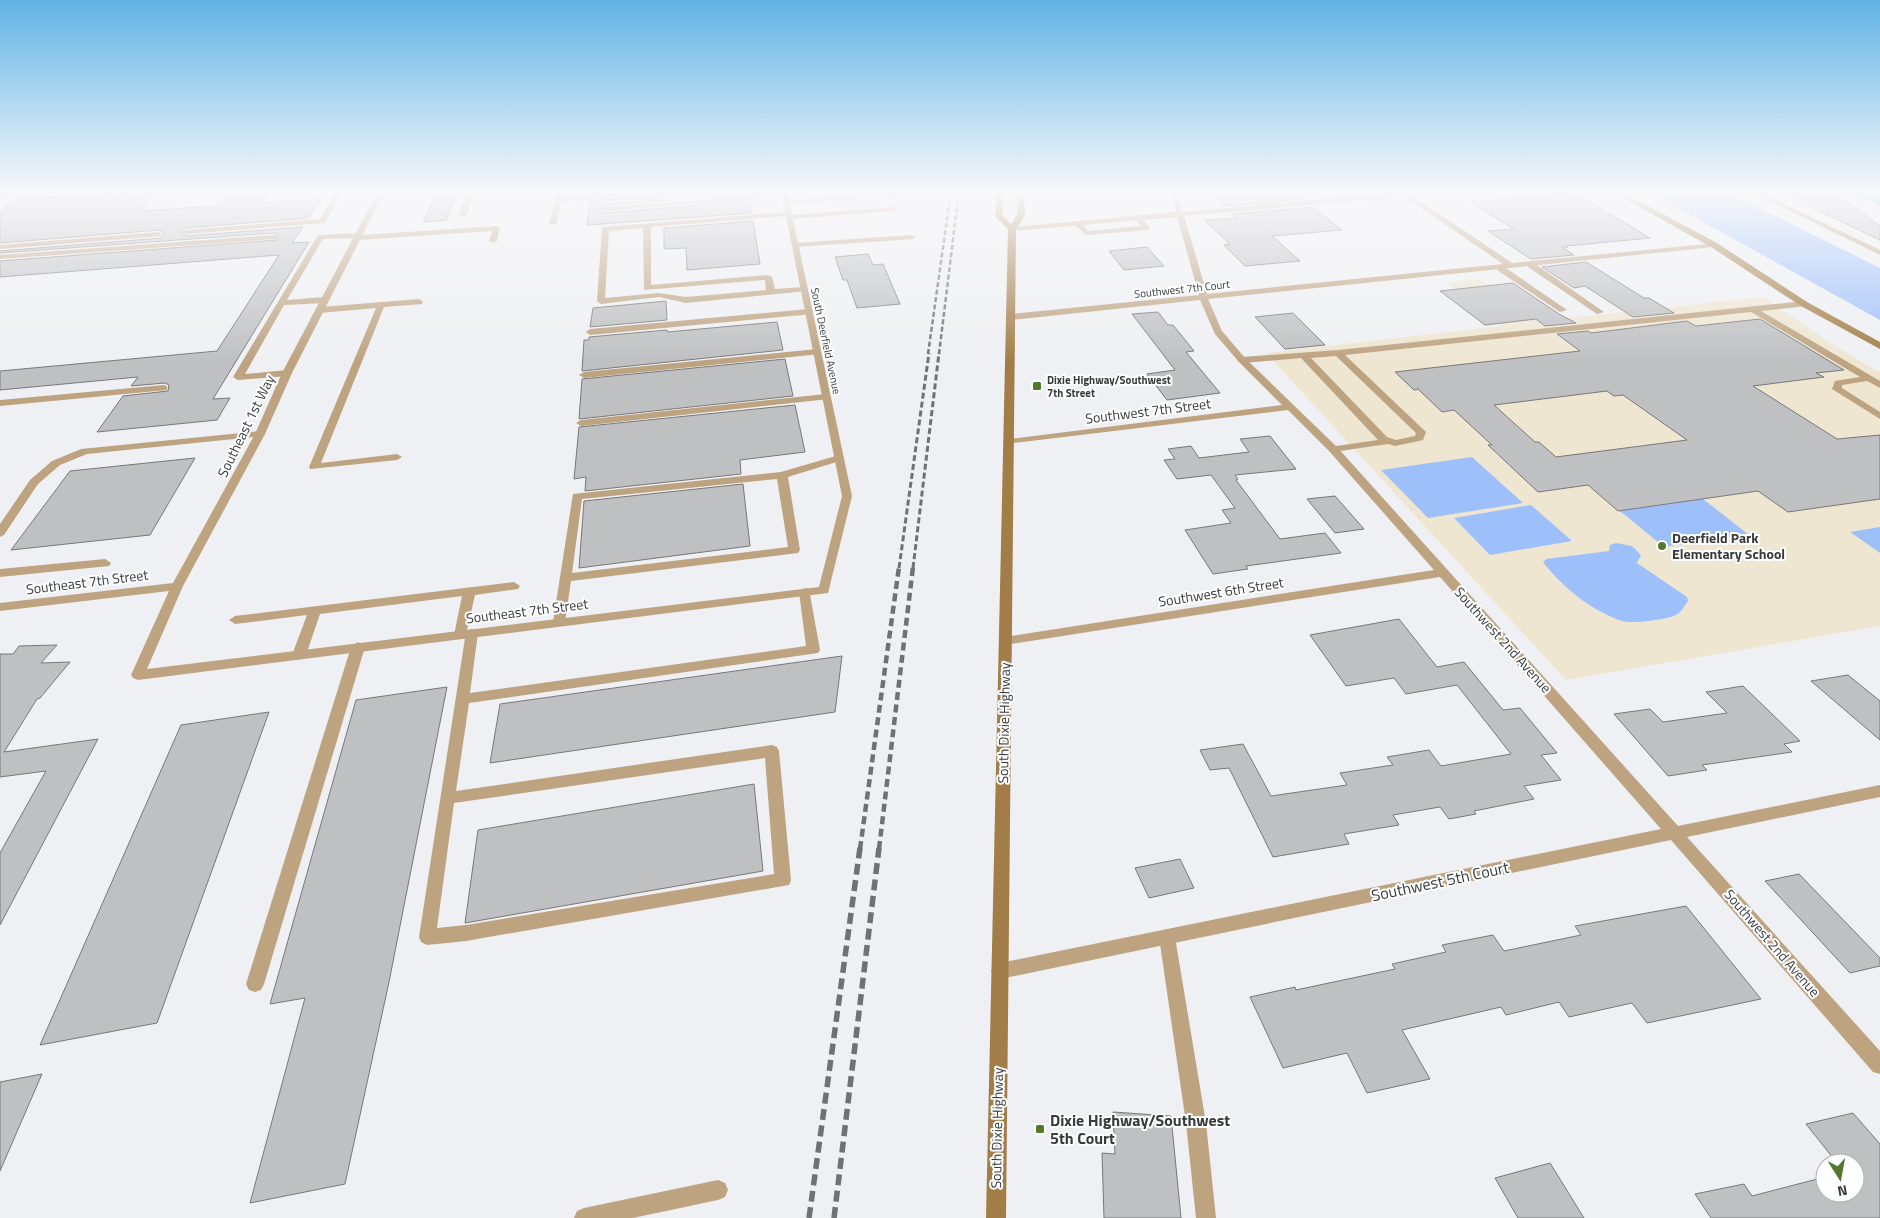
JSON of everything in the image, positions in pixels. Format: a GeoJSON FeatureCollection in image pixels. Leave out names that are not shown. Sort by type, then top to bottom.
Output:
{"type":"FeatureCollection","features":[{"type":"Feature","properties":{"kind":"main road","name":"South Dixie Highway"},"geometry":{"type":"LineString","coordinates":[[996,1218],[1012,248]]}},
{"type":"Feature","properties":{"kind":"main road"},"geometry":{"type":"LineString","coordinates":[[1717,248],[1804,304],[1880,346]]}},
{"type":"Feature","properties":{"kind":"street"},"geometry":{"type":"LineString","coordinates":[[0,257],[125,248]]}},
{"type":"Feature","properties":{"kind":"street"},"geometry":{"type":"LineString","coordinates":[[287,373],[238,377],[315,248]]}},
{"type":"Feature","properties":{"kind":"street","name":"Southeast 1st Way"},"geometry":{"type":"LineString","coordinates":[[138,675],[177,586],[260,434],[287,373],[352,248]]}},
{"type":"Feature","properties":{"kind":"street"},"geometry":{"type":"LineString","coordinates":[[603,248],[601,301],[660,295],[686,300],[804,290]]}},
{"type":"Feature","properties":{"kind":"street"},"geometry":{"type":"LineString","coordinates":[[647,288],[648,248]]}},
{"type":"Feature","properties":{"kind":"street","name":"South Deerfield Avenue"},"geometry":{"type":"LineString","coordinates":[[796,248],[847,496]]}},
{"type":"Feature","properties":{"kind":"street","name":"Southwest 2nd Avenue"},"geometry":{"type":"LineString","coordinates":[[1190,248],[1204,299],[1218,332],[1242,360],[1333,449],[1676,833],[1880,1065]]}},
{"type":"Feature","properties":{"kind":"street"},"geometry":{"type":"LineString","coordinates":[[1484,248],[1511,266]]}},
{"type":"Feature","properties":{"kind":"street","name":"Southwest 7th Court"},"geometry":{"type":"LineString","coordinates":[[1011,317],[1695,248]]}},
{"type":"Feature","properties":{"kind":"street"},"geometry":{"type":"LineString","coordinates":[[1867,248],[1880,254]]}},
{"type":"Feature","properties":{"kind":"street"},"geometry":{"type":"LineString","coordinates":[[1531,264],[1600,312]]}},
{"type":"Feature","properties":{"kind":"street"},"geometry":{"type":"LineString","coordinates":[[1500,268],[1563,310]]}},
{"type":"Feature","properties":{"kind":"street"},"geometry":{"type":"LineString","coordinates":[[647,288],[768,278],[771,292]]}},
{"type":"Feature","properties":{"kind":"street"},"geometry":{"type":"LineString","coordinates":[[647,288],[660,295]]}},
{"type":"Feature","properties":{"kind":"street"},"geometry":{"type":"LineString","coordinates":[[283,303],[381,305],[419,302]]}},
{"type":"Feature","properties":{"kind":"street"},"geometry":{"type":"LineString","coordinates":[[1242,360],[1338,353],[1804,304]]}},
{"type":"Feature","properties":{"kind":"street"},"geometry":{"type":"LineString","coordinates":[[381,305],[314,467],[397,457]]}},
{"type":"Feature","properties":{"kind":"street"},"geometry":{"type":"LineString","coordinates":[[1752,309],[1880,384]]}},
{"type":"Feature","properties":{"kind":"street"},"geometry":{"type":"LineString","coordinates":[[590,332],[809,312]]}},
{"type":"Feature","properties":{"kind":"street"},"geometry":{"type":"LineString","coordinates":[[584,375],[817,352]]}},
{"type":"Feature","properties":{"kind":"street"},"geometry":{"type":"LineString","coordinates":[[1304,356],[1383,439],[1395,443],[1409,442],[1419,438],[1421,432],[1338,353]]}},
{"type":"Feature","properties":{"kind":"street"},"geometry":{"type":"LineString","coordinates":[[1880,376],[1838,382],[1837,389],[1880,416]]}},
{"type":"Feature","properties":{"kind":"street"},"geometry":{"type":"LineString","coordinates":[[0,403],[164,388]]}},
{"type":"Feature","properties":{"kind":"street"},"geometry":{"type":"LineString","coordinates":[[581,424],[826,397]]}},
{"type":"Feature","properties":{"kind":"street","name":"Southwest 7th Street"},"geometry":{"type":"LineString","coordinates":[[1009,442],[1290,407]]}},
{"type":"Feature","properties":{"kind":"street"},"geometry":{"type":"LineString","coordinates":[[0,534],[34,482],[56,463],[84,451],[260,434]]}},
{"type":"Feature","properties":{"kind":"street"},"geometry":{"type":"LineString","coordinates":[[1333,449],[1389,441]]}},
{"type":"Feature","properties":{"kind":"street"},"geometry":{"type":"LineString","coordinates":[[559,622],[577,496],[782,475],[839,458]]}},
{"type":"Feature","properties":{"kind":"street"},"geometry":{"type":"LineString","coordinates":[[565,578],[794,550],[782,475]]}},
{"type":"Feature","properties":{"kind":"street","name":"Southeast 7th Street"},"geometry":{"type":"LineString","coordinates":[[138,675],[824,590],[847,496]]}},
{"type":"Feature","properties":{"kind":"street"},"geometry":{"type":"LineString","coordinates":[[0,573],[105,563]]}},
{"type":"Feature","properties":{"kind":"street","name":"Southwest 6th Street"},"geometry":{"type":"LineString","coordinates":[[1005,641],[1442,573]]}},
{"type":"Feature","properties":{"kind":"street","name":"Southeast 7th Street"},"geometry":{"type":"LineString","coordinates":[[0,607],[177,586]]}},
{"type":"Feature","properties":{"kind":"street"},"geometry":{"type":"LineString","coordinates":[[235,620],[514,586]]}},
{"type":"Feature","properties":{"kind":"street"},"geometry":{"type":"LineString","coordinates":[[447,798],[772,751],[783,880],[466,933],[427,937],[447,798],[462,700],[469,592]]}},
{"type":"Feature","properties":{"kind":"street"},"geometry":{"type":"LineString","coordinates":[[462,700],[813,650],[804,592]]}},
{"type":"Feature","properties":{"kind":"street"},"geometry":{"type":"LineString","coordinates":[[299,655],[315,610]]}},
{"type":"Feature","properties":{"kind":"street"},"geometry":{"type":"LineString","coordinates":[[255,984],[358,647]]}},
{"type":"Feature","properties":{"kind":"street","name":"Southwest 5th Court"},"geometry":{"type":"LineString","coordinates":[[1000,971],[1880,791]]}},
{"type":"Feature","properties":{"kind":"street"},"geometry":{"type":"LineString","coordinates":[[1167,937],[1196,1123],[1206,1218]]}},
{"type":"Feature","properties":{"kind":"street"},"geometry":{"type":"LineString","coordinates":[[584,1218],[718,1190]]}},
{"type":"Feature","properties":{"kind":"shaded area"},"geometry":{"type":"Polygon","coordinates":[[[1750,248],[1839,248],[1880,268],[1880,320],[1750,248]]]}},
{"type":"Feature","properties":{"kind":"shaded area","name":"Deerfield Park Elementary School"},"geometry":{"type":"Polygon","coordinates":[[[1480,279],[1540,321],[1764,297],[1827,341],[1880,373],[1880,626],[1566,680],[1266,353],[1501,326],[1447,283],[1480,279]]]}},
{"type":"Feature","properties":{"kind":"shaded area"},"geometry":{"type":"Polygon","coordinates":[[[1472,457],[1523,503],[1428,518],[1381,470],[1472,457]]]}},
{"type":"Feature","properties":{"kind":"shaded area"},"geometry":{"type":"Polygon","coordinates":[[[1703,499],[1748,534],[1664,547],[1620,511],[1703,499]]]}},
{"type":"Feature","properties":{"kind":"shaded area"},"geometry":{"type":"Polygon","coordinates":[[[1531,505],[1572,541],[1490,555],[1454,518],[1531,505]]]}},
{"type":"Feature","properties":{"kind":"shaded area"},"geometry":{"type":"Polygon","coordinates":[[[1880,527],[1880,553],[1850,532],[1880,527]]]}},
{"type":"Feature","properties":{"kind":"shaded area"},"geometry":{"type":"Polygon","coordinates":[[[1616,543],[1632,546],[1641,555],[1637,563],[1687,597],[1688,601],[1679,613],[1668,618],[1634,622],[1622,621],[1611,617],[1589,605],[1568,589],[1543,562],[1546,559],[1609,551],[1610,545],[1616,543]]]}},
{"type":"Feature","properties":{"kind":"building"},"geometry":{"type":"Polygon","coordinates":[[[39,248],[70,248],[0,253],[0,251],[39,248]]]}},
{"type":"Feature","properties":{"kind":"building"},"geometry":{"type":"Polygon","coordinates":[[[174,248],[305,248],[213,399],[230,398],[217,420],[97,432],[123,396],[168,391],[169,385],[165,383],[131,386],[138,377],[0,390],[0,371],[217,351],[279,255],[0,277],[0,261],[174,248]]]}},
{"type":"Feature","properties":{"kind":"building"},"geometry":{"type":"Polygon","coordinates":[[[664,248],[757,248],[760,264],[687,270],[686,248],[664,248]]]}},
{"type":"Feature","properties":{"kind":"building"},"geometry":{"type":"Polygon","coordinates":[[[1148,248],[1164,266],[1124,270],[1109,251],[1148,248]]]}},
{"type":"Feature","properties":{"kind":"building"},"geometry":{"type":"Polygon","coordinates":[[[1227,248],[1285,248],[1300,261],[1245,266],[1227,248]]]}},
{"type":"Feature","properties":{"kind":"building"},"geometry":{"type":"Polygon","coordinates":[[[1514,248],[1563,248],[1574,255],[1531,259],[1514,248]]]}},
{"type":"Feature","properties":{"kind":"building"},"geometry":{"type":"Polygon","coordinates":[[[868,254],[873,265],[883,264],[900,304],[857,308],[847,280],[843,280],[835,257],[868,254]]]}},
{"type":"Feature","properties":{"kind":"building"},"geometry":{"type":"Polygon","coordinates":[[[1586,262],[1644,298],[1649,298],[1674,313],[1633,317],[1585,286],[1574,288],[1542,267],[1586,262]]]}},
{"type":"Feature","properties":{"kind":"building"},"geometry":{"type":"Polygon","coordinates":[[[1513,283],[1559,314],[1576,323],[1545,326],[1536,319],[1485,325],[1440,291],[1513,283]]]}},
{"type":"Feature","properties":{"kind":"building"},"geometry":{"type":"Polygon","coordinates":[[[666,301],[667,320],[590,327],[593,308],[666,301]]]}},
{"type":"Feature","properties":{"kind":"building"},"geometry":{"type":"Polygon","coordinates":[[[1158,312],[1168,325],[1173,325],[1194,351],[1186,352],[1220,393],[1167,400],[1147,374],[1175,370],[1132,314],[1158,312]]]}},
{"type":"Feature","properties":{"kind":"building"},"geometry":{"type":"Polygon","coordinates":[[[1293,313],[1325,345],[1285,349],[1255,317],[1293,313]]]}},
{"type":"Feature","properties":{"kind":"building"},"geometry":{"type":"Polygon","coordinates":[[[1760,319],[1844,370],[1816,373],[1824,377],[1753,386],[1837,439],[1880,435],[1880,499],[1788,512],[1758,491],[1618,511],[1588,485],[1538,492],[1454,410],[1442,412],[1418,389],[1414,390],[1395,372],[1580,351],[1557,334],[1588,331],[1591,333],[1687,321],[1696,326],[1760,319]],[[1607,391],[1494,405],[1535,442],[1539,442],[1556,457],[1687,440],[1623,395],[1614,396],[1607,391]]]}},
{"type":"Feature","properties":{"kind":"building"},"geometry":{"type":"Polygon","coordinates":[[[777,322],[783,350],[582,371],[584,340],[589,340],[589,337],[777,322]]]}},
{"type":"Feature","properties":{"kind":"building"},"geometry":{"type":"Polygon","coordinates":[[[785,359],[793,396],[579,419],[582,379],[785,359]]]}},
{"type":"Feature","properties":{"kind":"building"},"geometry":{"type":"Polygon","coordinates":[[[795,405],[805,452],[740,460],[741,474],[585,491],[586,477],[574,479],[579,427],[795,405]]]}},
{"type":"Feature","properties":{"kind":"building"},"geometry":{"type":"Polygon","coordinates":[[[1270,436],[1296,469],[1235,475],[1238,479],[1236,480],[1280,539],[1325,533],[1341,553],[1246,566],[1248,569],[1213,574],[1185,530],[1231,523],[1222,510],[1235,508],[1211,475],[1177,479],[1164,460],[1175,459],[1168,449],[1191,446],[1199,458],[1249,452],[1240,439],[1270,436]]]}},
{"type":"Feature","properties":{"kind":"building"},"geometry":{"type":"Polygon","coordinates":[[[195,458],[150,535],[11,550],[70,471],[195,458]]]}},
{"type":"Feature","properties":{"kind":"building"},"geometry":{"type":"Polygon","coordinates":[[[743,484],[750,546],[579,568],[584,501],[743,484]]]}},
{"type":"Feature","properties":{"kind":"building"},"geometry":{"type":"Polygon","coordinates":[[[1335,496],[1364,529],[1335,533],[1307,499],[1335,496]]]}},
{"type":"Feature","properties":{"kind":"building"},"geometry":{"type":"Polygon","coordinates":[[[1399,619],[1437,667],[1464,662],[1503,710],[1520,708],[1557,753],[1541,755],[1561,780],[1524,786],[1534,799],[1474,811],[1476,814],[1449,819],[1440,807],[1393,815],[1399,825],[1344,834],[1349,844],[1273,857],[1229,768],[1210,770],[1200,750],[1243,744],[1271,796],[1347,785],[1340,773],[1393,765],[1387,757],[1429,750],[1441,766],[1511,754],[1457,685],[1406,694],[1394,678],[1346,686],[1310,635],[1399,619]]]}},
{"type":"Feature","properties":{"kind":"building"},"geometry":{"type":"Polygon","coordinates":[[[57,645],[41,663],[70,662],[40,698],[37,699],[4,752],[98,739],[0,925],[0,853],[46,771],[0,777],[0,654],[13,654],[19,646],[57,645]]]}},
{"type":"Feature","properties":{"kind":"building"},"geometry":{"type":"Polygon","coordinates":[[[842,656],[835,712],[490,763],[500,704],[842,656]]]}},
{"type":"Feature","properties":{"kind":"building"},"geometry":{"type":"Polygon","coordinates":[[[1848,675],[1880,701],[1880,740],[1811,681],[1848,675]]]}},
{"type":"Feature","properties":{"kind":"building"},"geometry":{"type":"Polygon","coordinates":[[[1743,686],[1800,741],[1784,744],[1792,752],[1702,765],[1707,770],[1668,776],[1614,714],[1650,709],[1663,722],[1727,713],[1706,692],[1743,686]]]}},
{"type":"Feature","properties":{"kind":"building"},"geometry":{"type":"Polygon","coordinates":[[[447,687],[389,982],[345,1184],[250,1203],[305,998],[270,1004],[356,700],[447,687]]]}},
{"type":"Feature","properties":{"kind":"building"},"geometry":{"type":"Polygon","coordinates":[[[269,712],[157,1023],[40,1045],[181,725],[269,712]]]}},
{"type":"Feature","properties":{"kind":"building"},"geometry":{"type":"Polygon","coordinates":[[[754,784],[763,871],[465,923],[478,830],[754,784]]]}},
{"type":"Feature","properties":{"kind":"building"},"geometry":{"type":"Polygon","coordinates":[[[1180,859],[1194,888],[1149,898],[1135,868],[1180,859]]]}},
{"type":"Feature","properties":{"kind":"building"},"geometry":{"type":"Polygon","coordinates":[[[1799,874],[1880,958],[1880,966],[1850,973],[1765,881],[1799,874]]]}},
{"type":"Feature","properties":{"kind":"building"},"geometry":{"type":"Polygon","coordinates":[[[1686,906],[1761,999],[1647,1023],[1632,1003],[1569,1017],[1559,1002],[1506,1015],[1501,1007],[1402,1030],[1430,1079],[1367,1093],[1347,1053],[1283,1068],[1250,997],[1295,987],[1296,990],[1395,969],[1392,964],[1446,952],[1442,945],[1493,935],[1504,951],[1581,935],[1575,926],[1686,906]]]}},
{"type":"Feature","properties":{"kind":"building"},"geometry":{"type":"Polygon","coordinates":[[[42,1074],[0,1171],[0,1082],[42,1074]]]}},
{"type":"Feature","properties":{"kind":"building"},"geometry":{"type":"Polygon","coordinates":[[[1113,1112],[1171,1116],[1181,1218],[1104,1218],[1102,1153],[1115,1154],[1113,1112]]]}},
{"type":"Feature","properties":{"kind":"building"},"geometry":{"type":"Polygon","coordinates":[[[1853,1113],[1880,1144],[1880,1218],[1711,1218],[1695,1194],[1744,1184],[1752,1196],[1815,1180],[1815,1203],[1865,1203],[1865,1153],[1829,1153],[1806,1124],[1853,1113]]]}},
{"type":"Feature","properties":{"kind":"building"},"geometry":{"type":"Polygon","coordinates":[[[1550,1163],[1584,1218],[1518,1218],[1495,1178],[1550,1163]]]}},
{"type":"Feature","properties":{"kind":"railway"},"geometry":{"type":"LineString","coordinates":[[928,354],[943,248]]}},
{"type":"Feature","properties":{"kind":"railway"},"geometry":{"type":"LineString","coordinates":[[939,354],[952,248]]}},
{"type":"Feature","properties":{"kind":"railway"},"geometry":{"type":"LineString","coordinates":[[899,568],[929,353]]}},
{"type":"Feature","properties":{"kind":"railway"},"geometry":{"type":"LineString","coordinates":[[913,568],[939,353]]}},
{"type":"Feature","properties":{"kind":"railway"},"geometry":{"type":"LineString","coordinates":[[860,849],[899,567]]}},
{"type":"Feature","properties":{"kind":"railway"},"geometry":{"type":"LineString","coordinates":[[879,849],[913,567]]}},
{"type":"Feature","properties":{"kind":"railway"},"geometry":{"type":"LineString","coordinates":[[809,1218],[860,848]]}},
{"type":"Feature","properties":{"kind":"railway"},"geometry":{"type":"LineString","coordinates":[[834,1218],[879,848]]}},
{"type":"Feature","properties":{"kind":"place","name":"Dixie Highway/Southwest 7th Street"},"geometry":{"type":"Point","coordinates":[1037,386]}},
{"type":"Feature","properties":{"kind":"place","name":"Deerfield Park Elementary School"},"geometry":{"type":"Point","coordinates":[1662,546]}},
{"type":"Feature","properties":{"kind":"place","name":"Dixie Highway/Southwest 5th Court"},"geometry":{"type":"Point","coordinates":[1040,1129]}}]}
